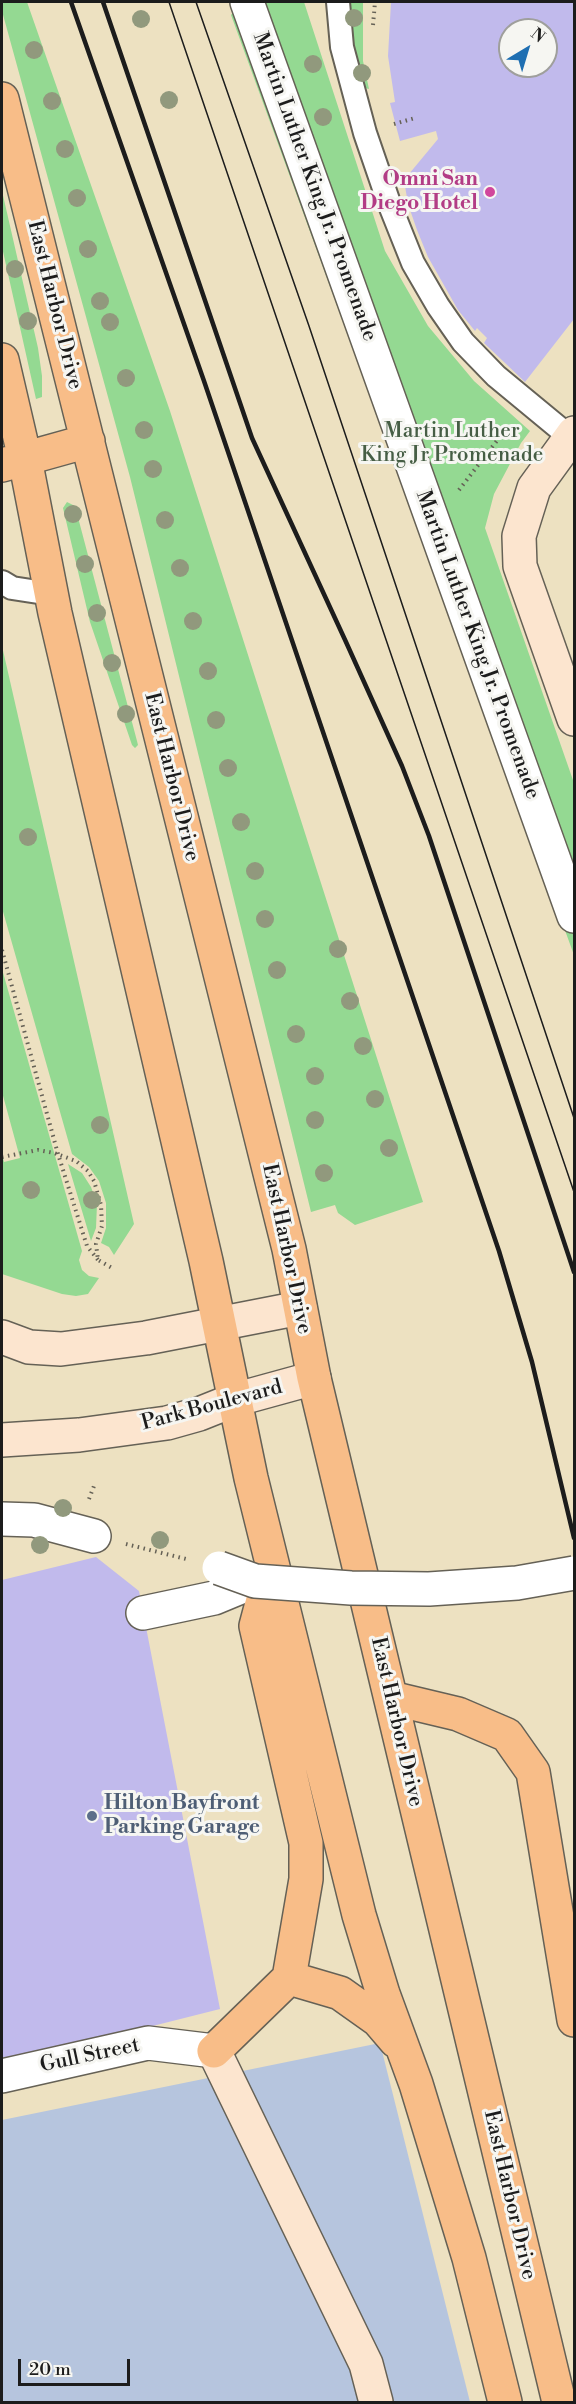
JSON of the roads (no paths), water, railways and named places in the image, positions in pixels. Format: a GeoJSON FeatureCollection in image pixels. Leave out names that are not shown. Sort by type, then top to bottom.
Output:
{"type":"FeatureCollection","features":[{"type":"Feature","properties":{"kind":"main road","name":"East Harbor Drive"},"geometry":{"type":"LineString","coordinates":[[2,99],[289,1249],[314,1378],[559,2403]]}},
{"type":"Feature","properties":{"kind":"main road"},"geometry":{"type":"LineString","coordinates":[[2,360],[14,462],[51,594],[206,1261],[234,1400],[264,1573],[359,1915],[383,1994],[404,2049],[469,2258],[505,2403]]}},
{"type":"Feature","properties":{"kind":"main road"},"geometry":{"type":"LineString","coordinates":[[14,462],[88,441]]}},
{"type":"Feature","properties":{"kind":"main road"},"geometry":{"type":"LineString","coordinates":[[214,2051],[289,1978],[306,1880],[306,1843],[256,1626],[264,1573]]}},
{"type":"Feature","properties":{"kind":"main road"},"geometry":{"type":"LineString","coordinates":[[391,1698],[458,1714],[507,1735],[533,1772],[574,2020]]}},
{"type":"Feature","properties":{"kind":"main road"},"geometry":{"type":"LineString","coordinates":[[289,1978],[340,1993],[378,2020],[404,2049]]}},
{"type":"Feature","properties":{"kind":"street","name":"Martin Luther King Jr. Promenade"},"geometry":{"type":"LineString","coordinates":[[248,2],[574,916]]}},
{"type":"Feature","properties":{"kind":"street"},"geometry":{"type":"LineString","coordinates":[[573,435],[534,488],[519,536],[520,566],[574,719]]}},
{"type":"Feature","properties":{"kind":"street"},"geometry":{"type":"LineString","coordinates":[[11,1346],[62,1349],[146,1338],[300,1308]]}},
{"type":"Feature","properties":{"kind":"street","name":"Park Boulevard"},"geometry":{"type":"LineString","coordinates":[[2,1440],[79,1435],[168,1423],[234,1400],[314,1378]]}},
{"type":"Feature","properties":{"kind":"street"},"geometry":{"type":"LineString","coordinates":[[2,1519],[34,1520],[94,1536]]}},
{"type":"Feature","properties":{"kind":"street"},"geometry":{"type":"LineString","coordinates":[[219,1568],[351,1588],[429,1589],[517,1583],[574,1573]]}},
{"type":"Feature","properties":{"kind":"street"},"geometry":{"type":"LineString","coordinates":[[143,1613],[214,1598],[264,1573]]}},
{"type":"Feature","properties":{"kind":"street","name":"Gull Street"},"geometry":{"type":"LineString","coordinates":[[2,2076],[148,2043],[214,2051]]}},
{"type":"Feature","properties":{"kind":"street"},"geometry":{"type":"LineString","coordinates":[[214,2051],[366,2364],[376,2403]]}},
{"type":"Feature","properties":{"kind":"lane"},"geometry":{"type":"LineString","coordinates":[[338,2],[342,47],[365,134],[413,263],[438,306],[464,342],[496,376],[528,403],[573,435]]}},
{"type":"Feature","properties":{"kind":"lane"},"geometry":{"type":"LineString","coordinates":[[2,582],[12,588],[51,594]]}},
{"type":"Feature","properties":{"kind":"tram line"},"geometry":{"type":"LineString","coordinates":[[169,2],[574,1192]]}},
{"type":"Feature","properties":{"kind":"tram line"},"geometry":{"type":"LineString","coordinates":[[196,2],[309,326],[574,1118]]}},
{"type":"Feature","properties":{"kind":"railway"},"geometry":{"type":"LineString","coordinates":[[71,2],[204,381],[499,1251],[532,1362],[574,1538]]}},
{"type":"Feature","properties":{"kind":"railway"},"geometry":{"type":"LineString","coordinates":[[103,2],[252,438],[402,766],[429,836],[574,1272]]}},
{"type":"Feature","properties":{"kind":"place","name":"Omni San Diego Hotel"},"geometry":{"type":"Point","coordinates":[490,192]}},
{"type":"Feature","properties":{"kind":"place","name":"Hilton Bayfront Parking Garage"},"geometry":{"type":"Point","coordinates":[92,1816]}},
{"type":"Feature","properties":{"kind":"park label","name":"Martin Luther King Jr Promenade"},"geometry":{"type":"Point","coordinates":[452,444]}}]}
